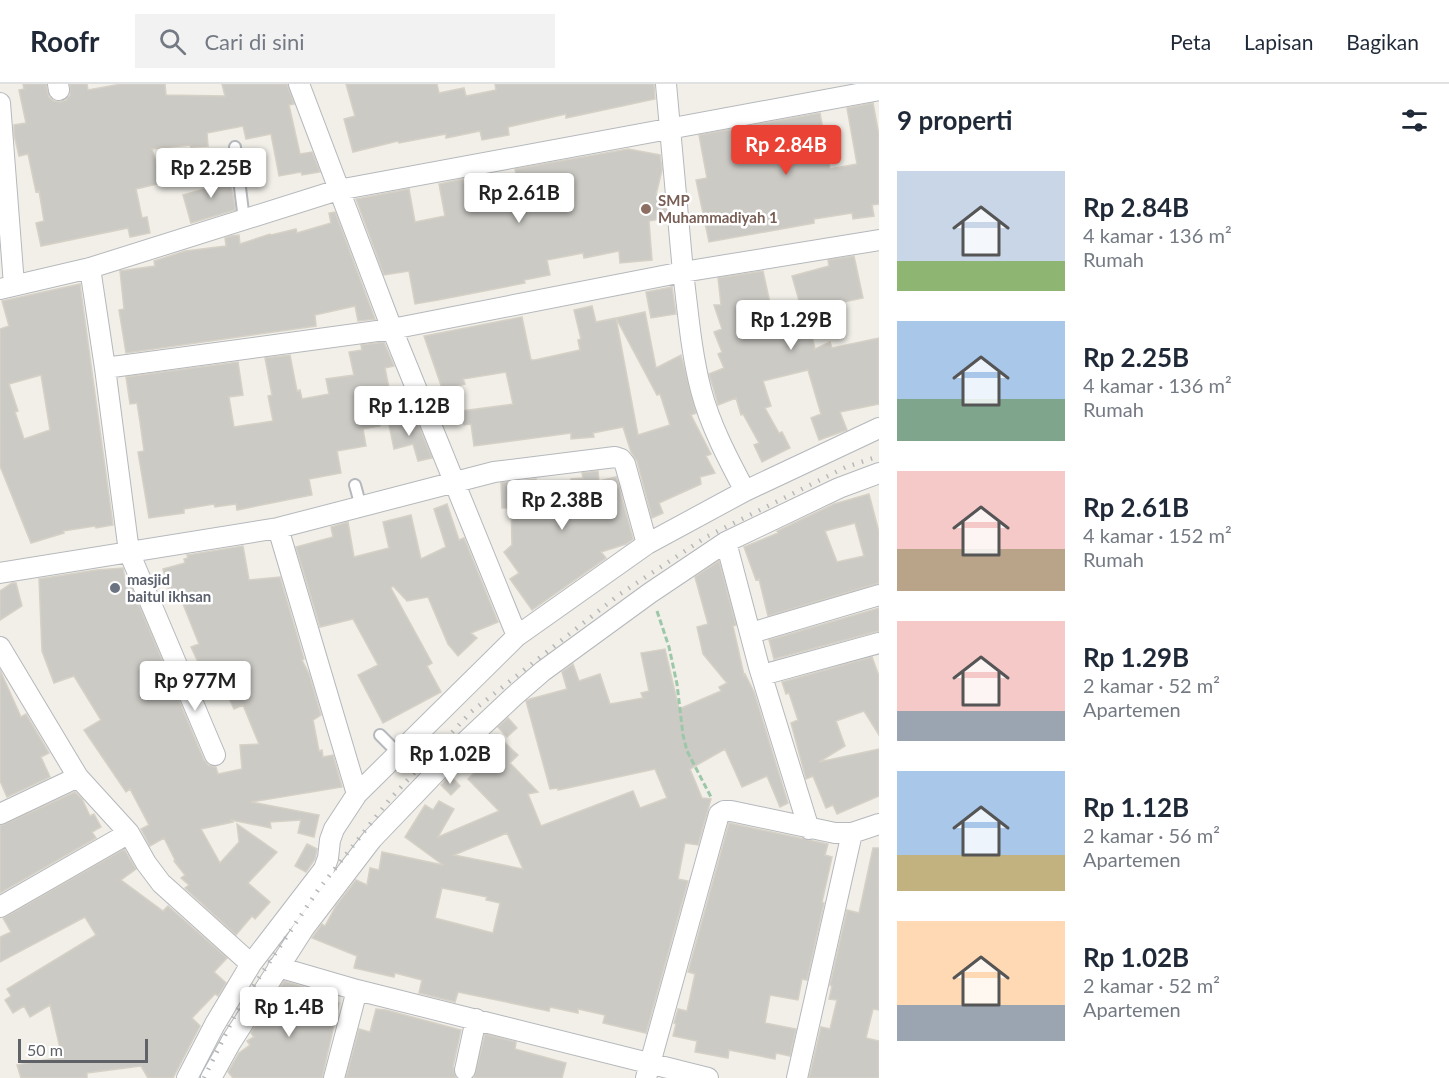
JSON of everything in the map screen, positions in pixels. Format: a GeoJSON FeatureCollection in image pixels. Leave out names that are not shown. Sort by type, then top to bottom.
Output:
{"type":"FeatureCollection","features":[{"type":"Feature","properties":{"kind":"street"},"geometry":{"type":"LineString","coordinates":[[299,84],[392,329],[517,636]]}},
{"type":"Feature","properties":{"kind":"street"},"geometry":{"type":"LineString","coordinates":[[666,84],[683,272],[694,360],[702,393],[726,456],[745,491]]}},
{"type":"Feature","properties":{"kind":"street"},"geometry":{"type":"LineString","coordinates":[[0,104],[7,287],[90,268],[338,190],[879,90]]}},
{"type":"Feature","properties":{"kind":"street"},"geometry":{"type":"LineString","coordinates":[[105,368],[392,329],[683,272],[879,240]]}},
{"type":"Feature","properties":{"kind":"street"},"geometry":{"type":"LineString","coordinates":[[90,268],[129,552],[215,755]]}},
{"type":"Feature","properties":{"kind":"street"},"geometry":{"type":"LineString","coordinates":[[187,1078],[215,1024],[252,964],[324,869],[334,830],[357,794],[517,636],[647,544],[745,491],[879,428]]}},
{"type":"Feature","properties":{"kind":"street"},"geometry":{"type":"LineString","coordinates":[[0,573],[278,528],[494,472],[615,457],[621,459],[625,464],[647,544]]}},
{"type":"Feature","properties":{"kind":"street"},"geometry":{"type":"LineString","coordinates":[[211,1078],[231,1042],[304,928],[372,839],[464,743],[513,697],[543,671],[650,592],[726,542],[839,488],[879,473]]}},
{"type":"Feature","properties":{"kind":"street"},"geometry":{"type":"LineString","coordinates":[[278,528],[357,794]]}},
{"type":"Feature","properties":{"kind":"street"},"geometry":{"type":"LineString","coordinates":[[726,542],[762,675],[809,828]]}},
{"type":"Feature","properties":{"kind":"street"},"geometry":{"type":"LineString","coordinates":[[751,633],[879,595]]}},
{"type":"Feature","properties":{"kind":"street"},"geometry":{"type":"LineString","coordinates":[[762,675],[879,643]]}},
{"type":"Feature","properties":{"kind":"street"},"geometry":{"type":"LineString","coordinates":[[0,647],[78,777],[129,832],[161,883],[252,964]]}},
{"type":"Feature","properties":{"kind":"street"},"geometry":{"type":"LineString","coordinates":[[0,814],[78,777]]}},
{"type":"Feature","properties":{"kind":"street"},"geometry":{"type":"LineString","coordinates":[[647,1071],[719,814],[731,811],[835,833],[852,833],[879,824]]}},
{"type":"Feature","properties":{"kind":"street"},"geometry":{"type":"LineString","coordinates":[[0,907],[129,832]]}},
{"type":"Feature","properties":{"kind":"street"},"geometry":{"type":"LineString","coordinates":[[797,1078],[852,833]]}},
{"type":"Feature","properties":{"kind":"street"},"geometry":{"type":"LineString","coordinates":[[278,967],[357,990],[476,1019],[647,1071],[708,1078]]}},
{"type":"Feature","properties":{"kind":"street"},"geometry":{"type":"LineString","coordinates":[[334,1078],[357,990]]}},
{"type":"Feature","properties":{"kind":"street"},"geometry":{"type":"LineString","coordinates":[[465,1070],[476,1019]]}},
{"type":"Feature","properties":{"kind":"lane"},"geometry":{"type":"LineString","coordinates":[[235,147],[243,220]]}},
{"type":"Feature","properties":{"kind":"lane"},"geometry":{"type":"LineString","coordinates":[[355,485],[362,507]]}},
{"type":"Feature","properties":{"kind":"lane"},"geometry":{"type":"LineString","coordinates":[[380,735],[398,753]]}},
{"type":"Feature","properties":{"kind":"path"},"geometry":{"type":"LineString","coordinates":[[650,592],[669,647],[687,751],[719,814]]}},
{"type":"Feature","properties":{"kind":"building"},"geometry":{"type":"Polygon","coordinates":[[[23,84],[46,84],[49,97],[60,102],[66,100],[70,95],[70,84],[87,84],[88,90],[121,84],[165,84],[166,95],[225,96],[222,84],[287,84],[294,104],[289,105],[300,154],[312,152],[320,172],[302,175],[301,172],[279,176],[271,134],[246,139],[243,126],[207,133],[208,146],[191,147],[190,145],[152,149],[162,183],[136,189],[142,218],[147,217],[150,233],[130,237],[128,228],[41,246],[36,223],[44,221],[39,191],[36,192],[28,154],[19,156],[14,135],[14,125],[26,123],[19,90],[24,89],[23,84]]]}},
{"type":"Feature","properties":{"kind":"building"},"geometry":{"type":"Polygon","coordinates":[[[346,84],[437,84],[439,93],[464,88],[466,96],[496,90],[495,84],[654,84],[655,99],[566,118],[566,114],[508,127],[509,135],[482,140],[480,131],[446,138],[446,134],[399,143],[398,141],[353,152],[344,119],[355,116],[346,84]]]}},
{"type":"Feature","properties":{"kind":"building"},"geometry":{"type":"Polygon","coordinates":[[[873,103],[879,135],[879,204],[872,205],[874,216],[853,219],[852,213],[814,219],[814,223],[709,242],[696,180],[707,178],[699,135],[820,113],[830,169],[857,164],[847,108],[873,103]]]}},
{"type":"Feature","properties":{"kind":"building"},"geometry":{"type":"Polygon","coordinates":[[[628,149],[660,155],[662,170],[656,195],[664,194],[666,218],[649,221],[652,260],[620,263],[619,251],[584,258],[583,253],[547,260],[550,275],[524,280],[525,283],[438,300],[415,304],[409,271],[384,275],[356,199],[409,189],[415,222],[445,216],[439,184],[463,179],[464,184],[516,174],[515,169],[628,149]]]}},
{"type":"Feature","properties":{"kind":"building"},"geometry":{"type":"Polygon","coordinates":[[[226,171],[235,210],[191,223],[183,195],[212,187],[209,176],[226,171]]]}},
{"type":"Feature","properties":{"kind":"building"},"geometry":{"type":"Polygon","coordinates":[[[335,212],[375,319],[358,321],[355,306],[315,315],[316,326],[126,353],[119,310],[124,309],[120,271],[155,266],[154,261],[185,251],[226,246],[225,238],[231,236],[239,235],[240,244],[270,234],[296,229],[297,233],[331,223],[329,213],[335,212]]]}},
{"type":"Feature","properties":{"kind":"building"},"geometry":{"type":"Polygon","coordinates":[[[854,256],[863,298],[806,310],[815,349],[830,342],[832,348],[879,338],[879,404],[840,412],[847,430],[819,440],[811,418],[821,414],[808,370],[763,381],[771,406],[765,408],[790,448],[762,462],[754,445],[759,443],[743,414],[741,415],[736,398],[718,405],[709,374],[724,368],[718,354],[722,352],[714,332],[722,329],[714,305],[721,305],[718,278],[763,271],[772,312],[800,304],[792,276],[829,266],[828,260],[854,256]]]}},
{"type":"Feature","properties":{"kind":"building"},"geometry":{"type":"Polygon","coordinates":[[[80,284],[113,525],[63,531],[64,533],[31,543],[0,466],[0,329],[9,326],[2,301],[80,284]],[[41,375],[9,384],[24,439],[50,430],[41,375]]]}},
{"type":"Feature","properties":{"kind":"building"},"geometry":{"type":"Polygon","coordinates":[[[672,287],[676,314],[651,318],[646,292],[672,287]]]}},
{"type":"Feature","properties":{"kind":"building"},"geometry":{"type":"Polygon","coordinates":[[[592,306],[596,322],[645,312],[656,368],[681,355],[696,413],[691,415],[711,454],[706,456],[715,473],[700,477],[701,484],[659,503],[663,513],[652,518],[637,461],[631,452],[623,427],[593,433],[594,437],[571,439],[571,433],[474,446],[471,424],[464,425],[462,411],[513,404],[506,372],[463,379],[465,384],[443,391],[424,336],[522,317],[531,360],[535,360],[580,350],[578,340],[581,339],[574,310],[592,306]],[[616,318],[638,435],[670,425],[660,394],[657,395],[616,318]]]}},
{"type":"Feature","properties":{"kind":"building"},"geometry":{"type":"Polygon","coordinates":[[[384,342],[394,366],[385,368],[393,408],[377,413],[380,426],[363,429],[366,446],[337,451],[341,473],[309,479],[312,495],[237,510],[236,504],[215,507],[214,504],[184,509],[184,513],[149,518],[138,452],[144,451],[137,403],[130,404],[126,377],[238,362],[243,395],[229,397],[234,427],[273,421],[268,396],[272,395],[265,358],[290,355],[297,391],[300,390],[302,399],[329,394],[326,379],[354,375],[349,352],[362,350],[361,345],[384,342]]]}},
{"type":"Feature","properties":{"kind":"building"},"geometry":{"type":"Polygon","coordinates":[[[415,417],[432,458],[418,461],[413,444],[394,449],[388,420],[415,417]]]}},
{"type":"Feature","properties":{"kind":"building"},"geometry":{"type":"Polygon","coordinates":[[[598,471],[599,481],[616,477],[633,539],[626,544],[601,552],[606,558],[532,610],[510,579],[519,573],[504,552],[512,545],[511,508],[502,508],[501,483],[536,479],[536,484],[571,484],[571,479],[583,478],[582,473],[598,471]]]}},
{"type":"Feature","properties":{"kind":"building"},"geometry":{"type":"Polygon","coordinates":[[[869,494],[879,532],[879,583],[768,616],[759,579],[756,580],[744,547],[778,533],[777,531],[834,504],[869,494]],[[855,523],[825,531],[837,562],[864,556],[855,523]]]}},
{"type":"Feature","properties":{"kind":"building"},"geometry":{"type":"Polygon","coordinates":[[[447,504],[459,540],[464,538],[498,622],[471,633],[477,638],[458,656],[448,644],[428,597],[407,601],[393,586],[391,588],[432,663],[427,666],[441,692],[383,723],[358,675],[378,665],[353,619],[320,627],[296,547],[333,537],[331,527],[348,522],[354,557],[389,548],[383,522],[411,515],[421,559],[446,547],[434,509],[447,504]]]}},
{"type":"Feature","properties":{"kind":"building"},"geometry":{"type":"Polygon","coordinates":[[[243,546],[249,580],[280,577],[304,659],[302,660],[309,674],[321,715],[313,720],[319,751],[322,750],[323,757],[333,755],[342,787],[251,802],[319,815],[314,837],[298,833],[301,820],[270,822],[271,828],[231,820],[233,822],[201,829],[220,863],[239,842],[237,824],[277,852],[248,883],[270,902],[255,919],[252,916],[236,935],[185,888],[189,885],[181,878],[185,875],[174,861],[164,838],[150,846],[141,829],[149,825],[130,789],[126,792],[84,730],[101,720],[74,676],[54,683],[42,651],[39,579],[123,568],[125,579],[128,579],[204,760],[208,765],[216,767],[218,774],[242,769],[240,745],[259,744],[243,705],[234,709],[215,668],[203,673],[191,647],[199,644],[181,599],[172,602],[163,569],[185,563],[184,559],[188,558],[187,555],[243,546]]]}},
{"type":"Feature","properties":{"kind":"building"},"geometry":{"type":"Polygon","coordinates":[[[719,561],[736,625],[733,626],[744,675],[754,692],[788,803],[780,807],[767,776],[742,787],[725,749],[690,769],[702,798],[711,799],[698,845],[685,843],[678,879],[688,881],[646,1033],[603,1023],[605,1015],[578,1009],[578,1013],[550,1007],[549,1011],[458,992],[455,1002],[419,993],[422,980],[395,973],[394,977],[354,968],[357,956],[312,938],[322,924],[325,926],[336,906],[356,880],[367,885],[370,868],[379,870],[382,852],[443,865],[405,837],[425,805],[433,810],[439,801],[454,809],[438,837],[499,811],[468,779],[505,743],[518,755],[510,763],[538,792],[528,794],[541,826],[633,791],[640,808],[667,798],[655,769],[558,790],[558,788],[550,789],[526,701],[567,689],[562,672],[573,664],[579,681],[600,674],[610,704],[643,698],[641,693],[649,691],[641,653],[665,649],[679,709],[721,691],[719,687],[727,683],[703,654],[697,627],[708,624],[695,577],[719,561]],[[507,833],[454,855],[523,869],[507,833]],[[442,888],[435,918],[493,933],[500,903],[486,900],[487,897],[442,888]]]}},
{"type":"Feature","properties":{"kind":"building"},"geometry":{"type":"Polygon","coordinates":[[[16,583],[22,606],[0,620],[0,591],[16,583]]]}},
{"type":"Feature","properties":{"kind":"building"},"geometry":{"type":"Polygon","coordinates":[[[879,608],[879,631],[774,659],[769,640],[879,608]]]}},
{"type":"Feature","properties":{"kind":"building"},"geometry":{"type":"Polygon","coordinates":[[[872,657],[879,676],[879,735],[864,711],[836,721],[845,746],[819,762],[879,749],[879,796],[837,814],[833,805],[826,808],[813,776],[806,779],[791,723],[798,720],[789,693],[786,694],[782,682],[872,657]]]}},
{"type":"Feature","properties":{"kind":"building"},"geometry":{"type":"Polygon","coordinates":[[[0,670],[21,717],[26,714],[49,753],[41,757],[50,777],[7,797],[0,781],[0,670]]]}},
{"type":"Feature","properties":{"kind":"building"},"geometry":{"type":"Polygon","coordinates":[[[508,718],[517,728],[507,737],[498,727],[508,718]]]}},
{"type":"Feature","properties":{"kind":"building"},"geometry":{"type":"Polygon","coordinates":[[[450,775],[460,786],[451,795],[441,785],[450,775]]]}},
{"type":"Feature","properties":{"kind":"building"},"geometry":{"type":"Polygon","coordinates":[[[75,792],[82,799],[90,816],[94,814],[101,827],[92,832],[96,838],[0,893],[0,826],[75,792]]]}},
{"type":"Feature","properties":{"kind":"building"},"geometry":{"type":"Polygon","coordinates":[[[729,823],[828,844],[825,855],[832,857],[807,980],[802,979],[798,1000],[770,995],[765,1023],[796,1029],[790,1056],[776,1053],[775,1059],[729,1050],[728,1058],[695,1052],[697,1041],[673,1036],[678,1009],[687,1011],[695,974],[688,972],[729,823]]]}},
{"type":"Feature","properties":{"kind":"building"},"geometry":{"type":"Polygon","coordinates":[[[307,844],[317,849],[315,859],[306,872],[295,866],[307,844]]]}},
{"type":"Feature","properties":{"kind":"building"},"geometry":{"type":"Polygon","coordinates":[[[873,848],[879,848],[879,1010],[873,1009],[866,1038],[879,1041],[879,1078],[809,1078],[821,1027],[830,1029],[837,1000],[829,999],[832,986],[830,985],[847,910],[859,913],[873,848]]]}},
{"type":"Feature","properties":{"kind":"building"},"geometry":{"type":"Polygon","coordinates":[[[124,849],[136,869],[121,880],[163,911],[168,906],[227,958],[214,972],[226,983],[218,996],[215,994],[192,1018],[200,1026],[173,1078],[148,1078],[141,1066],[87,1073],[87,1078],[21,1078],[17,1065],[61,1057],[60,1048],[50,1005],[30,1017],[24,1006],[13,1013],[5,1000],[11,996],[7,989],[96,935],[85,917],[0,962],[0,937],[11,932],[3,918],[124,849]]]}},
{"type":"Feature","properties":{"kind":"building"},"geometry":{"type":"Polygon","coordinates":[[[284,981],[313,990],[310,997],[339,1003],[322,1078],[233,1078],[228,1072],[239,1053],[250,1045],[247,1041],[254,1037],[251,1033],[284,981]]]}},
{"type":"Feature","properties":{"kind":"building"},"geometry":{"type":"Polygon","coordinates":[[[376,1009],[461,1030],[453,1067],[456,1078],[346,1078],[359,1029],[370,1032],[376,1009]]]}},
{"type":"Feature","properties":{"kind":"building"},"geometry":{"type":"Polygon","coordinates":[[[485,1034],[516,1042],[515,1049],[566,1063],[562,1078],[474,1078],[485,1034]]]}},
{"type":"Feature","properties":{"kind":"railway"},"geometry":{"type":"LineString","coordinates":[[204,1078],[238,1009],[318,890],[390,799],[471,712],[620,594],[706,537],[846,467],[879,456]]}},
{"type":"Feature","properties":{"kind":"place","name":"SMP Muhammadiyah 1"},"geometry":{"type":"Point","coordinates":[646,209]}},
{"type":"Feature","properties":{"kind":"place","name":"masjid baitul ikhsan"},"geometry":{"type":"Point","coordinates":[115,588]}}]}
